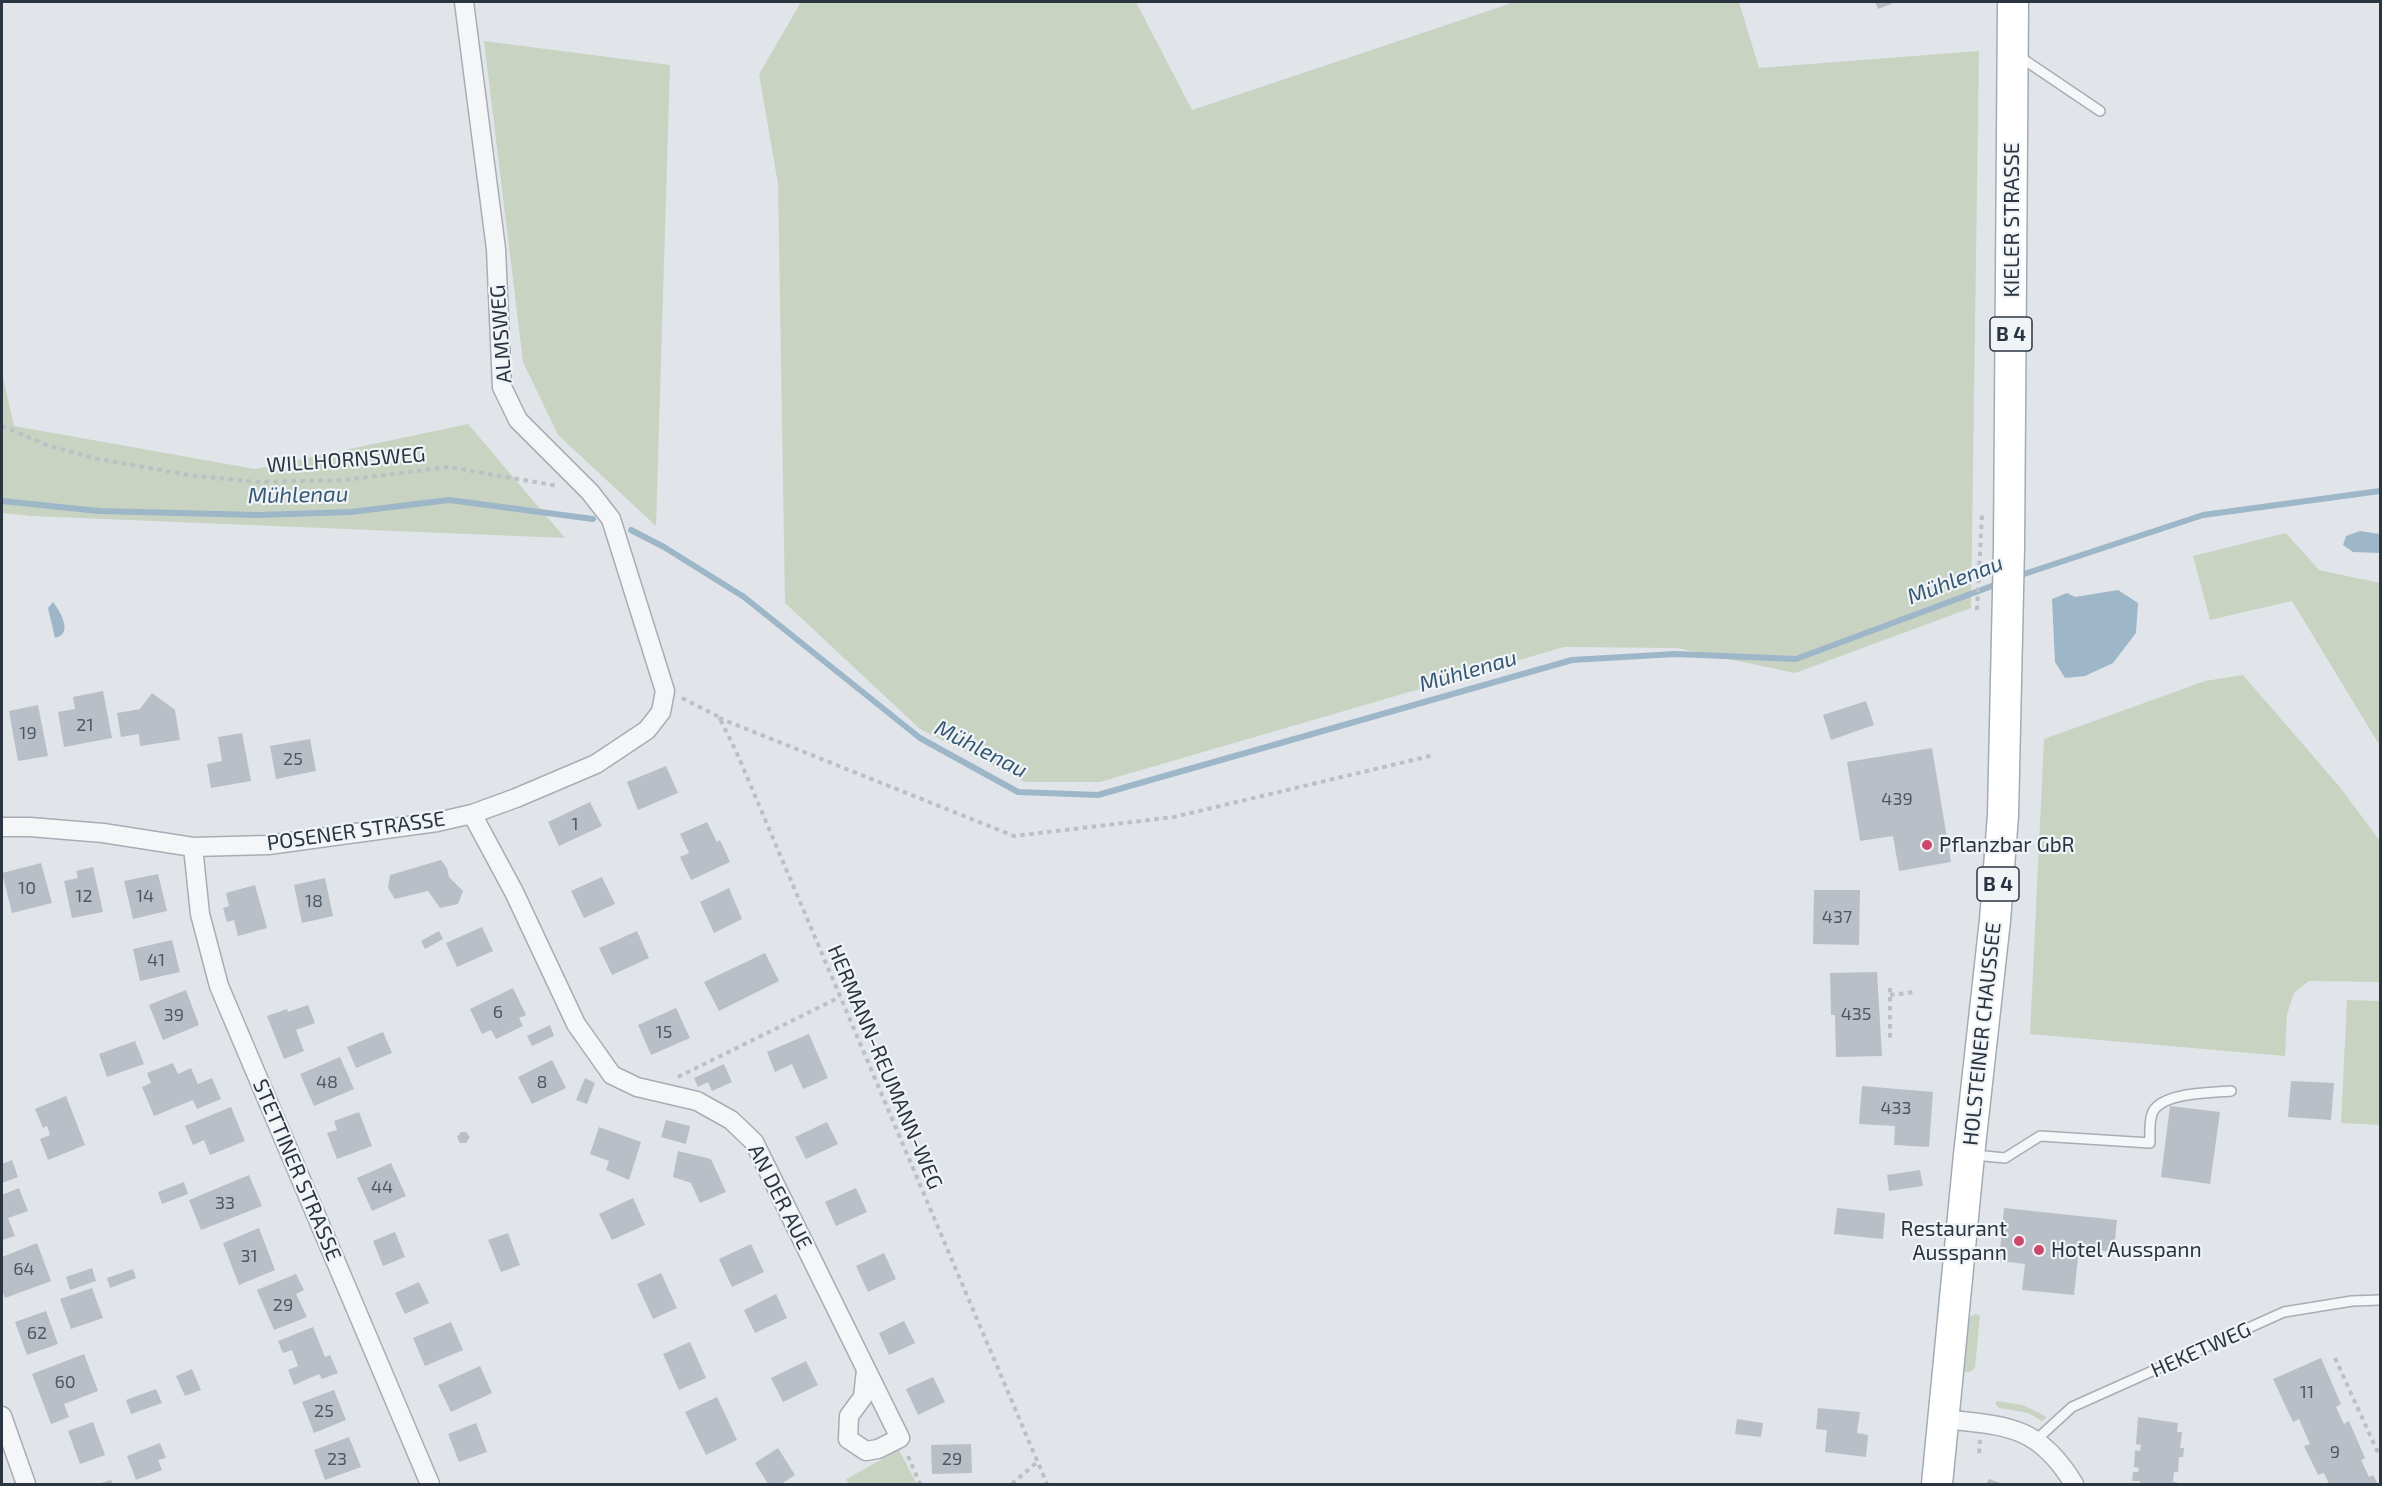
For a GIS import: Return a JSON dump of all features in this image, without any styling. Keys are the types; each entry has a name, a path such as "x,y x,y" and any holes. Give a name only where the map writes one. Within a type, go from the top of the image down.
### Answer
{"main road":[{"name":"KIELER STRASSE","path":"2009,547 2013,2"},
{"name":"HOLSTEINER CHAUSSEE","path":"1937,1485 1969,1155 1995,920 2003,814 2009,547"}],"street":[{"name":"ALMSWEG","path":"464,2 496,249 502,387 518,420 590,492 611,519 665,691"},
{"name":"POSENER STRASSE","path":"2,826 103,833 193,847 268,845 437,822 472,814 596,764 646,730 661,712 665,691"},
{"name":"AN DER AUE","path":"472,814 514,892 576,1024 612,1075 637,1087 697,1101 732,1120 754,1142 900,1438"},
{"name":"STETTINER STRASSE","path":"193,847 200,914 219,986 430,1485"},
{"path":"866,1370 863,1398 849,1416 849,1439 866,1451 878,1449 900,1438"},
{"path":"2,1416 26,1485"},
{"path":"1943,1419 2003,1426 2024,1433 2050,1451 2062,1464 2074,1485"}],"lane":[{"path":"2013,52 2100,111"},
{"path":"1969,1155 2005,1158 2040,1136 2150,1143 2152,1113 2159,1104 2171,1097 2231,1090"},
{"name":"HEKETWEG","path":"2036,1440 2072,1407 2284,1312 2352,1301 2380,1300"}],"path":[{"name":"WILLHORNSWEG","path":"2,426 47,445 93,458 188,475 257,482 345,480 448,467 590,492"},
{"path":"1977,609 1978,569"},
{"path":"665,691 692,702 719,717 1014,836 1174,817 1434,755"},
{"name":"HERMANN-REUMANN-WEG","path":"719,717 736,751 1047,1485"},
{"path":"1890,988 1890,1042"},
{"path":"1890,995 1915,992"},
{"path":"659,1093 677,1078 840,997"},
{"path":"2335,1358 2380,1457"},
{"path":"900,1438 920,1485"},
{"path":"1012,1485 1036,1463"}],"green space":[{"path":"801,2 1136,2 1192,110 1515,2 1739,2 1759,68 1979,51 1971,608 1795,673 1677,648 1564,647 1100,782 1025,782 920,729 785,603 778,184 759,74"},
{"path":"484,41 670,65 656,526 558,435 523,362"},
{"path":"2,373 14,426 255,469 468,424 565,538 2,513"},
{"path":"2286,533 2319,570 2380,583 2380,746 2292,601 2210,620 2193,556"},
{"path":"2243,675 2339,786 2380,841 2380,982 2309,981 2294,993 2287,1014 2285,1056 2030,1034 2044,739 2205,681"},
{"path":"2347,1000 2380,1001 2380,1125 2341,1123"},
{"path":"1975,1314 1980,1315 1975,1368 1970,1372 1964,1372 1969,1317"},
{"path":"1997,1401 2023,1405 2047,1417 2042,1421 2028,1413 1999,1408 1995,1404"},
{"path":"899,1450 917,1484 849,1484 846,1479"}],"water":[{"path":"2360,531 2380,534 2380,553 2353,552 2343,545 2346,536"},
{"path":"2118,590 2138,603 2136,633 2113,663 2085,676 2065,678 2055,662 2052,599 2067,593 2075,597"},
{"path":"53,602 62,616 65,627 61,636 55,638 48,608"}],"building":[{"path":"1875,2 1896,2 1878,9"},
{"path":"103,691 112,738 64,747 58,712 75,709 73,697"},
{"path":"152,693 175,710 180,740 140,746 139,734 121,737 117,713 140,709"},
{"path":"1866,701 1874,725 1831,740 1823,715"},
{"path":"38,705 48,756 18,761 9,711"},
{"path":"242,733 251,781 211,788 207,764 222,761 218,737"},
{"path":"310,739 316,771 276,779 270,746"},
{"path":"1932,748 1951,862 1899,871 1893,836 1860,841 1847,762"},
{"path":"666,766 678,793 638,810 627,782"},
{"path":"590,802 602,826 559,846 548,822"},
{"path":"707,822 717,842 720,840 730,862 691,880 680,857 689,853 680,834"},
{"path":"441,860 447,868 449,877 463,891 458,904 440,908 428,891 395,899 388,888 390,875"},
{"path":"41,863 52,903 12,913 2,873"},
{"path":"93,867 103,912 72,918 64,881 78,878 76,871"},
{"path":"158,874 167,911 133,919 124,881"},
{"path":"602,877 615,904 584,918 571,891"},
{"path":"325,878 333,916 302,923 294,885"},
{"path":"255,885 267,928 238,936 234,920 227,922 223,908 229,906 226,893"},
{"path":"729,888 742,919 714,933 700,902"},
{"path":"1814,890 1860,890 1859,945 1813,944"},
{"path":"482,927 493,951 457,967 446,943"},
{"path":"439,931 443,939 425,949 421,941"},
{"path":"637,931 649,958 612,975 599,948"},
{"path":"172,940 180,972 140,981 133,949"},
{"path":"765,953 779,981 719,1011 704,982"},
{"path":"1877,972 1882,1056 1836,1057 1835,1015 1831,1015 1830,973"},
{"path":"513,988 526,1015 519,1018 523,1026 496,1039 491,1030 482,1034 470,1009"},
{"path":"186,990 199,1025 163,1040 149,1005"},
{"path":"308,1005 315,1023 296,1030 304,1051 284,1059 267,1016"},
{"path":"676,1008 690,1038 651,1055 638,1025"},
{"path":"550,1025 554,1036 532,1046 527,1036"},
{"path":"383,1032 392,1053 356,1068 347,1047"},
{"path":"809,1034 828,1078 803,1089 792,1064 775,1072 767,1052"},
{"path":"135,1041 144,1064 107,1077 99,1054"},
{"path":"340,1057 354,1089 314,1106 300,1074"},
{"path":"552,1060 566,1088 532,1104 518,1077"},
{"path":"173,1063 178,1074 191,1068 198,1084 212,1078 221,1099 197,1109 193,1100 154,1116 142,1087 151,1083 147,1073"},
{"path":"724,1064 732,1082 712,1091 708,1082 698,1087 694,1078"},
{"path":"585,1078 595,1083 587,1104 576,1100"},
{"path":"2291,1081 2334,1083 2331,1120 2288,1117"},
{"path":"1862,1086 1933,1092 1929,1147 1894,1145 1895,1126 1859,1124"},
{"path":"66,1096 85,1145 48,1160 40,1139 50,1135 47,1126 43,1128 35,1109"},
{"path":"2170,1106 2220,1112 2210,1184 2161,1177"},
{"path":"231,1107 245,1141 210,1155 204,1140 193,1145 185,1126"},
{"path":"359,1112 372,1146 337,1159 327,1133 337,1130 334,1121"},
{"path":"666,1120 690,1126 686,1144 661,1137"},
{"path":"827,1122 838,1144 806,1159 795,1137"},
{"path":"599,1127 641,1142 629,1180 606,1170 609,1161 590,1154"},
{"path":"461,1132 466,1132 470,1137 466,1143 460,1143 457,1137"},
{"path":"678,1151 711,1159 726,1192 700,1203 691,1183 673,1177"},
{"path":"12,1160 18,1177 2,1183 2,1164"},
{"path":"391,1163 406,1196 372,1211 357,1178"},
{"path":"1920,1170 1923,1186 1889,1191 1887,1175"},
{"path":"249,1175 262,1206 201,1230 189,1200"},
{"path":"184,1182 188,1194 162,1204 158,1192"},
{"path":"19,1188 28,1211 8,1218 15,1236 2,1240 2,1195"},
{"path":"856,1188 867,1212 836,1226 825,1202"},
{"path":"633,1198 645,1225 612,1240 599,1214"},
{"path":"1837,1208 1885,1213 1883,1239 1834,1234"},
{"name":"Hotel Ausspann","path":"2004,1208 2117,1220 2114,1252 2079,1248 2074,1295 2022,1290 2025,1264 1999,1261"},
{"path":"259,1228 275,1270 239,1285 223,1243"},
{"path":"395,1232 405,1257 383,1266 373,1241"},
{"path":"508,1233 520,1265 501,1272 488,1240"},
{"path":"37,1243 51,1281 5,1298 2,1290 2,1257"},
{"path":"751,1244 764,1272 732,1287 719,1259"},
{"path":"884,1253 896,1279 868,1292 856,1266"},
{"path":"92,1268 96,1281 70,1290 66,1277"},
{"path":"133,1269 136,1278 110,1288 107,1278"},
{"path":"661,1273 677,1308 653,1319 637,1284"},
{"path":"296,1274 304,1290 296,1294 307,1317 274,1330 257,1290"},
{"path":"419,1282 429,1303 405,1314 395,1293"},
{"path":"92,1288 103,1318 71,1329 60,1299"},
{"path":"776,1294 787,1318 755,1333 744,1310"},
{"path":"46,1311 58,1344 27,1355 15,1322"},
{"path":"904,1321 915,1343 889,1355 879,1333"},
{"path":"451,1322 463,1350 425,1366 413,1338"},
{"path":"313,1327 325,1357 330,1355 338,1373 322,1379 319,1374 294,1385 288,1370 298,1366 292,1350 283,1353 278,1341"},
{"path":"690,1342 706,1378 679,1390 663,1354"},
{"path":"84,1354 98,1391 64,1404 69,1417 51,1424 32,1374"},
{"path":"2321,1358 2341,1404 2336,1407 2340,1416 2344,1424 2349,1421 2365,1458 2361,1460 2369,1477 2373,1475 2378,1484 2329,1484 2324,1473 2318,1475 2304,1446 2310,1444 2299,1419 2293,1422 2273,1379"},
{"path":"806,1361 818,1385 783,1402 771,1378"},
{"path":"480,1366 492,1393 451,1412 438,1385"},
{"path":"192,1369 201,1390 185,1396 176,1376"},
{"path":"933,1377 945,1402 918,1415 906,1389"},
{"path":"156,1389 162,1403 131,1414 126,1400"},
{"path":"334,1390 346,1420 314,1433 302,1402"},
{"path":"717,1397 737,1440 706,1455 685,1412"},
{"path":"1818,1408 1860,1412 1857,1433 1868,1435 1866,1457 1825,1452 1827,1430 1816,1429"},
{"path":"2138,1417 2178,1423 2177,1432 2182,1432 2180,1448 2184,1448 2183,1457 2179,1457 2178,1472 2174,1472 2173,1482 2177,1482 2176,1484 2140,1484 2140,1481 2132,1481 2133,1472 2138,1472 2139,1468 2134,1467 2135,1450 2140,1451 2141,1445 2136,1444"},
{"path":"1737,1419 1763,1423 1761,1437 1735,1434"},
{"path":"93,1422 105,1455 80,1464 68,1431"},
{"path":"476,1423 487,1452 459,1462 448,1434"},
{"path":"349,1437 361,1467 325,1480 314,1450"},
{"path":"160,1443 166,1458 158,1460 162,1470 136,1480 127,1456"},
{"path":"971,1444 972,1473 932,1474 931,1445"},
{"path":"778,1448 795,1475 781,1484 768,1484 755,1463"},
{"path":"1989,1479 2003,1484 1986,1484"},
{"path":"111,1480 113,1484 98,1484"}],"waterway":[{"name":"Mühlenau","path":"2018,576 2203,515 2380,491"},
{"name":"Mühlenau","path":"2,501 99,511 258,515 351,512 449,500 593,519"},
{"name":"Mühlenau","path":"631,530 664,547 744,597 920,738 1018,792 1098,795 1572,660 1675,654 1796,659 2000,583"}],"place":[{"name":"Pflanzbar GbR","path":"1927,845"},
{"name":"Restaurant Ausspann","path":"2019,1241"},
{"name":"Hotel Ausspann","path":"2039,1250"}]}
